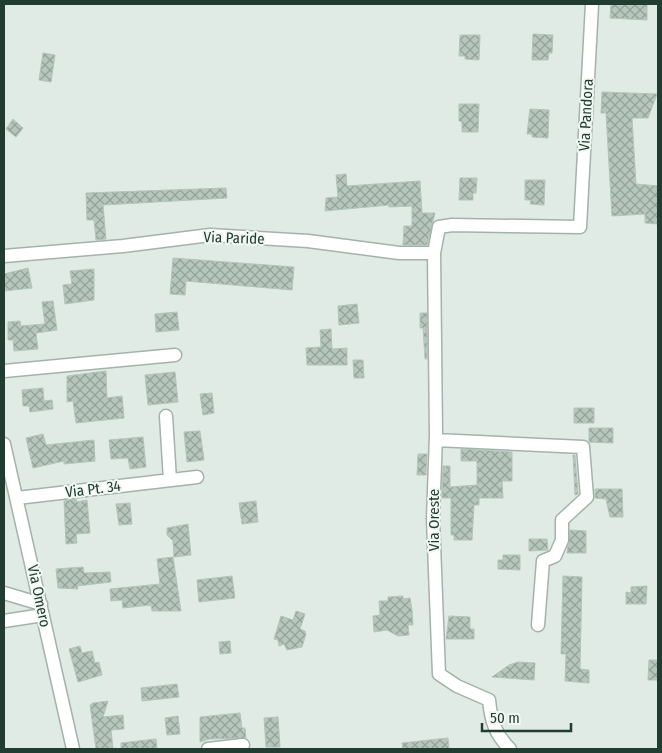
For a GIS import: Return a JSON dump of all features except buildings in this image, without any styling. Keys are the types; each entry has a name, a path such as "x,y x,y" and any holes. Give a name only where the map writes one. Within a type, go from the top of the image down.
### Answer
{"street":[{"name":"Via Pandora","path":"580,227 592,4"},
{"name":"Via Oreste","path":"510,749 498,737 491,719 490,700 457,686 439,674 433,519 436,440 434,253 439,227 580,227"},
{"name":"Via Paride","path":"4,256 123,246 210,235 308,241 399,252 434,253"},
{"path":"4,371 175,355"},
{"path":"166,416 170,480"},
{"path":"436,440 583,447 587,497 562,520 562,540 555,556 543,561 538,625"},
{"name":"Via Omero","path":"4,444 12,492 42,610 73,749"},
{"name":"Via Pt. 34","path":"12,492 197,477"},
{"path":"4,593 42,610"},
{"path":"4,621 42,610"},
{"path":"208,749 243,745"}]}
